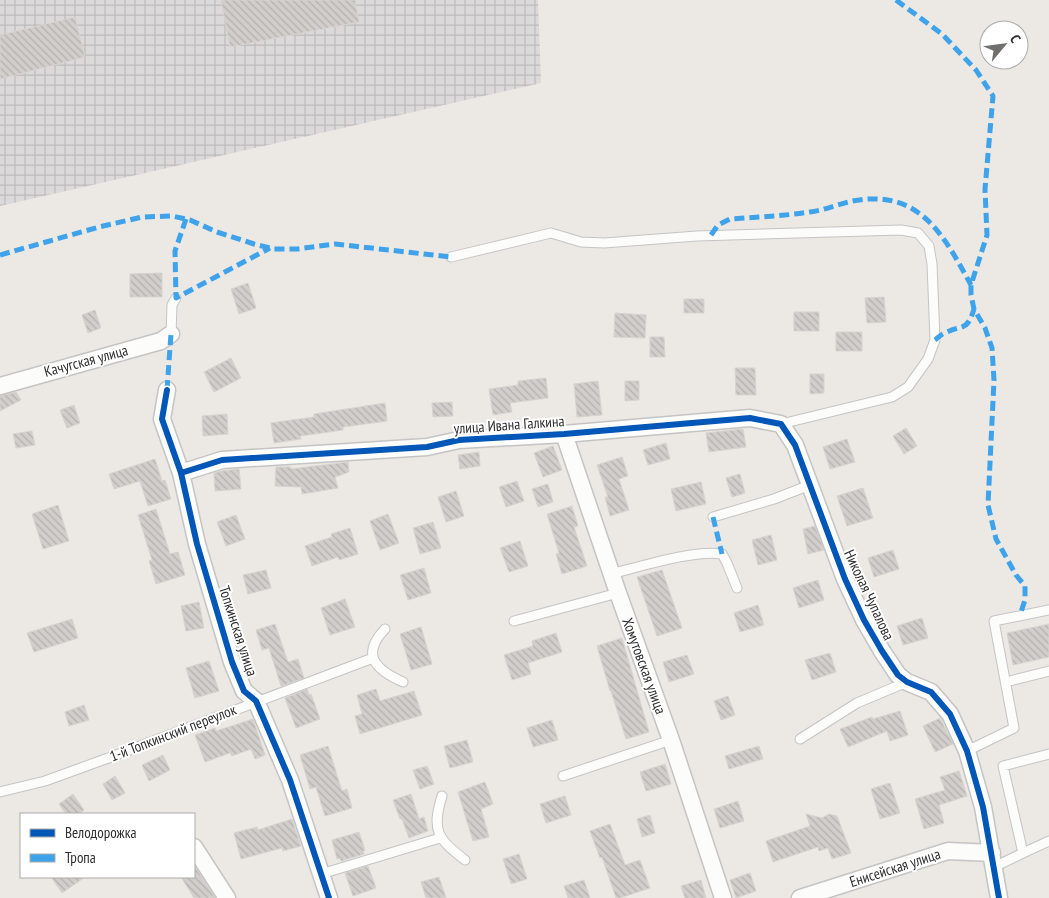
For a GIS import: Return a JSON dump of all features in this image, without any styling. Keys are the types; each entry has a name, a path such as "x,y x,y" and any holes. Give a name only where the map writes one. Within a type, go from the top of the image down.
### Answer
{"street":[{"name":"Качугская улица","path":"0,386 161,341 171,334"},
{"name":"Топкинская улица","path":"167,390 162,419 181,473 198,544 232,662 244,691 256,701 293,789 329,898"},
{"name":"улица Ивана Галкина","path":"181,473 222,460 427,447 459,440 564,434 750,418 781,424"},
{"name":"Николая Чупалова","path":"781,424 795,445 845,578 864,620 898,674 907,682 932,692 950,714 967,750 983,807 1001,897"},
{"name":"Хомутовская улица","path":"564,434 611,574 672,740 723,898"},
{"path":"195,849 227,898"},
{"name":"Енисейская улица","path":"800,898 948,851 993,860"}],"lane":[{"path":"451,257 551,233 581,242 604,243 704,236 902,230 918,233 929,246 932,264 935,340 928,360 908,387 892,397 781,424"},
{"path":"171,334 172,305 176,298"},
{"path":"713,516 774,499 810,485"},
{"path":"611,574 712,552 722,554 737,588"},
{"path":"514,621 618,593"},
{"path":"967,750 1014,728 994,621 1049,610"},
{"path":"385,630 379,636 373,648 372,658 384,672 403,682"},
{"name":"1-й Топкинский переулок","path":"0,792 54,777 372,658"},
{"path":"1006,682 1049,672"},
{"path":"800,739 857,703 907,682"},
{"path":"563,776 672,740"},
{"path":"1023,853 1003,766 1049,754"},
{"path":"442,796 438,809 437,823 440,838 465,860"},
{"path":"320,874 440,838"},
{"path":"993,860 1023,853 1049,841"}],"shaded area":[{"path":"0,0 538,0 541,83 0,206"}],"building":[{"path":"221,0 355,0 359,22 230,47"},
{"path":"75,17 85,57 0,79 0,35"},
{"path":"162,273 162,297 130,297 130,274"},
{"path":"248,283 256,308 239,314 231,289"},
{"path":"884,297 886,322 867,323 865,298"},
{"path":"684,299 704,299 704,313 684,313"},
{"path":"95,310 101,328 88,333 82,315"},
{"path":"794,312 819,312 819,331 794,331"},
{"path":"615,313 646,315 645,338 614,337"},
{"path":"836,332 862,332 862,351 836,351"},
{"path":"650,337 664,337 665,357 650,357"},
{"path":"231,358 241,378 214,392 204,372"},
{"path":"735,368 755,368 756,395 736,395"},
{"path":"810,374 824,374 824,393 810,394"},
{"path":"546,378 548,398 510,403 512,412 493,415 489,389 518,385 518,381"},
{"path":"598,381 602,415 577,417 574,384"},
{"path":"625,381 639,381 639,400 625,401"},
{"path":"16,392 21,400 0,411 0,396"},
{"path":"452,402 453,416 433,417 432,403"},
{"path":"385,403 387,421 343,427 343,430 300,436 301,439 274,443 271,423 314,417 314,414"},
{"path":"74,405 80,423 67,428 60,410"},
{"path":"227,414 228,434 203,436 202,416"},
{"path":"906,428 917,446 904,454 893,436"},
{"path":"743,429 746,447 709,452 706,433"},
{"path":"32,431 35,445 16,448 13,434"},
{"path":"847,439 855,462 830,469 823,447"},
{"path":"666,443 670,459 648,465 643,450"},
{"path":"553,446 562,470 543,477 534,453"},
{"path":"479,452 480,466 460,469 458,455"},
{"path":"622,457 628,476 619,479 629,510 610,516 605,497 608,497 597,465"},
{"path":"155,459 162,481 165,480 171,499 148,506 140,481 114,489 109,474"},
{"path":"348,462 349,472 335,477 338,488 302,494 301,487 275,486 276,467 291,467 291,469"},
{"path":"239,469 241,489 215,491 214,473"},
{"path":"740,474 745,493 732,497 726,478"},
{"path":"517,481 524,501 506,507 499,487"},
{"path":"701,482 706,504 676,511 671,489"},
{"path":"548,484 553,502 538,507 532,489"},
{"path":"863,488 873,518 847,526 837,496"},
{"path":"456,491 464,516 446,522 438,497"},
{"path":"58,505 69,541 43,549 32,514"},
{"path":"572,506 578,526 574,527 587,566 562,574 556,554 559,553 547,514"},
{"path":"156,509 170,554 178,552 185,575 156,584 149,561 152,560 138,515"},
{"path":"388,514 399,543 380,550 370,521"},
{"path":"236,515 245,539 226,546 217,522"},
{"path":"433,522 441,548 420,554 413,528"},
{"path":"815,526 824,550 808,554 803,529"},
{"path":"350,528 358,554 339,560 338,557 312,566 305,546 332,537 331,534"},
{"path":"771,535 777,560 758,565 752,540"},
{"path":"520,541 528,566 509,572 500,548"},
{"path":"893,550 899,569 874,577 868,558"},
{"path":"424,568 431,593 408,600 400,575"},
{"path":"266,570 271,588 248,594 243,575"},
{"path":"662,570 682,628 657,636 637,577"},
{"path":"818,580 824,600 799,608 793,588"},
{"path":"345,599 355,627 330,635 321,608"},
{"path":"199,602 204,628 186,631 181,606"},
{"path":"758,605 764,625 740,632 734,613"},
{"path":"922,618 928,638 903,645 897,626"},
{"path":"72,619 78,638 34,652 27,633"},
{"path":"275,624 288,662 298,659 304,678 281,686 269,648 262,650 256,630"},
{"path":"1049,624 1049,657 1013,665 1007,633"},
{"path":"421,627 432,664 411,670 400,634"},
{"path":"556,633 562,652 528,663 531,674 512,680 504,655 533,646 532,641"},
{"path":"622,638 649,732 626,739 597,646"},
{"path":"830,653 836,672 812,680 805,660"},
{"path":"687,655 694,674 669,682 663,662"},
{"path":"209,661 219,691 195,698 186,668"},
{"path":"307,689 309,695 311,694 320,719 296,728 285,698"},
{"path":"376,689 380,701 414,691 422,715 360,734 355,716 362,714 357,695"},
{"path":"728,696 735,715 721,720 714,701"},
{"path":"84,705 89,720 69,726 65,712"},
{"path":"900,711 908,735 890,741 887,731 848,747 840,729 872,717 873,719"},
{"path":"940,718 953,744 935,752 923,726"},
{"path":"253,719 265,755 255,759 251,749 232,756 230,753 205,762 195,735 215,728 216,731"},
{"path":"552,720 558,740 533,747 527,728"},
{"path":"467,740 473,762 450,768 444,746"},
{"path":"328,746 342,791 347,789 352,808 325,816 316,787 310,789 300,755"},
{"path":"759,746 763,759 729,769 725,756"},
{"path":"163,755 170,770 149,781 142,765"},
{"path":"665,764 671,784 646,791 640,772"},
{"path":"427,766 434,784 420,789 413,770"},
{"path":"959,771 967,796 939,805 944,823 924,829 915,799 945,790 940,777"},
{"path":"115,776 125,793 112,800 103,784"},
{"path":"485,782 493,804 481,809 489,837 473,841 458,792"},
{"path":"890,783 900,813 880,819 871,789"},
{"path":"73,794 84,810 80,813 65,813 59,804"},
{"path":"411,794 419,819 424,817 428,831 409,838 393,800"},
{"path":"565,796 571,815 546,823 540,804"},
{"path":"738,801 744,821 720,828 714,809"},
{"path":"806,814 822,818 829,814 837,816 851,853 832,859 828,848 819,851 818,847 773,862 766,841 810,826"},
{"path":"650,815 655,833 642,837 637,819"},
{"path":"292,819 301,846 283,851 282,848 241,859 234,833 257,827 258,830"},
{"path":"610,824 625,865 640,860 650,888 616,898 602,857 600,858 590,831"},
{"path":"359,832 365,850 363,851 364,854 341,861 340,858 337,859 332,840"},
{"path":"519,854 527,879 511,884 503,859"},
{"path":"368,866 376,888 353,896 345,873"},
{"path":"195,867 215,898 194,898 182,878 195,878"},
{"path":"750,873 756,891 736,898 730,880"},
{"path":"439,877 446,898 426,898 421,882"},
{"path":"52,878 84,878 62,893"},
{"path":"584,880 590,898 568,898 564,886"},
{"path":"701,880 706,898 685,898 681,886"}],"marked path":[{"path":"896,0 942,34 976,70 993,96 985,189 987,235 971,285 971,295 974,309 985,328 992,348 994,380 988,505 996,539 1016,575 1025,586 1025,600 1020,615"},
{"path":"711,235 718,225 730,219 800,213 822,210 853,201 881,199 899,203 915,211 929,222 941,235 971,285"},
{"path":"0,255 142,217 172,216 190,220 217,232 274,249 297,249 335,244 451,257"},
{"path":"186,219 175,251 176,298 270,248"},
{"path":"935,340 951,330 964,326 969,321 974,309"},
{"path":"167,390 171,334"},
{"path":"713,517 722,554"}],"cycle path":[{"path":"167,390 162,419 181,473 197,544 232,662 244,691 256,701 290,780 329,898"},
{"path":"181,473 222,460 427,447 459,440 564,434 750,418 781,424 795,445 845,579 864,620 882,651 898,675 907,682 931,692 950,714 967,751 983,807 999,898"}]}
